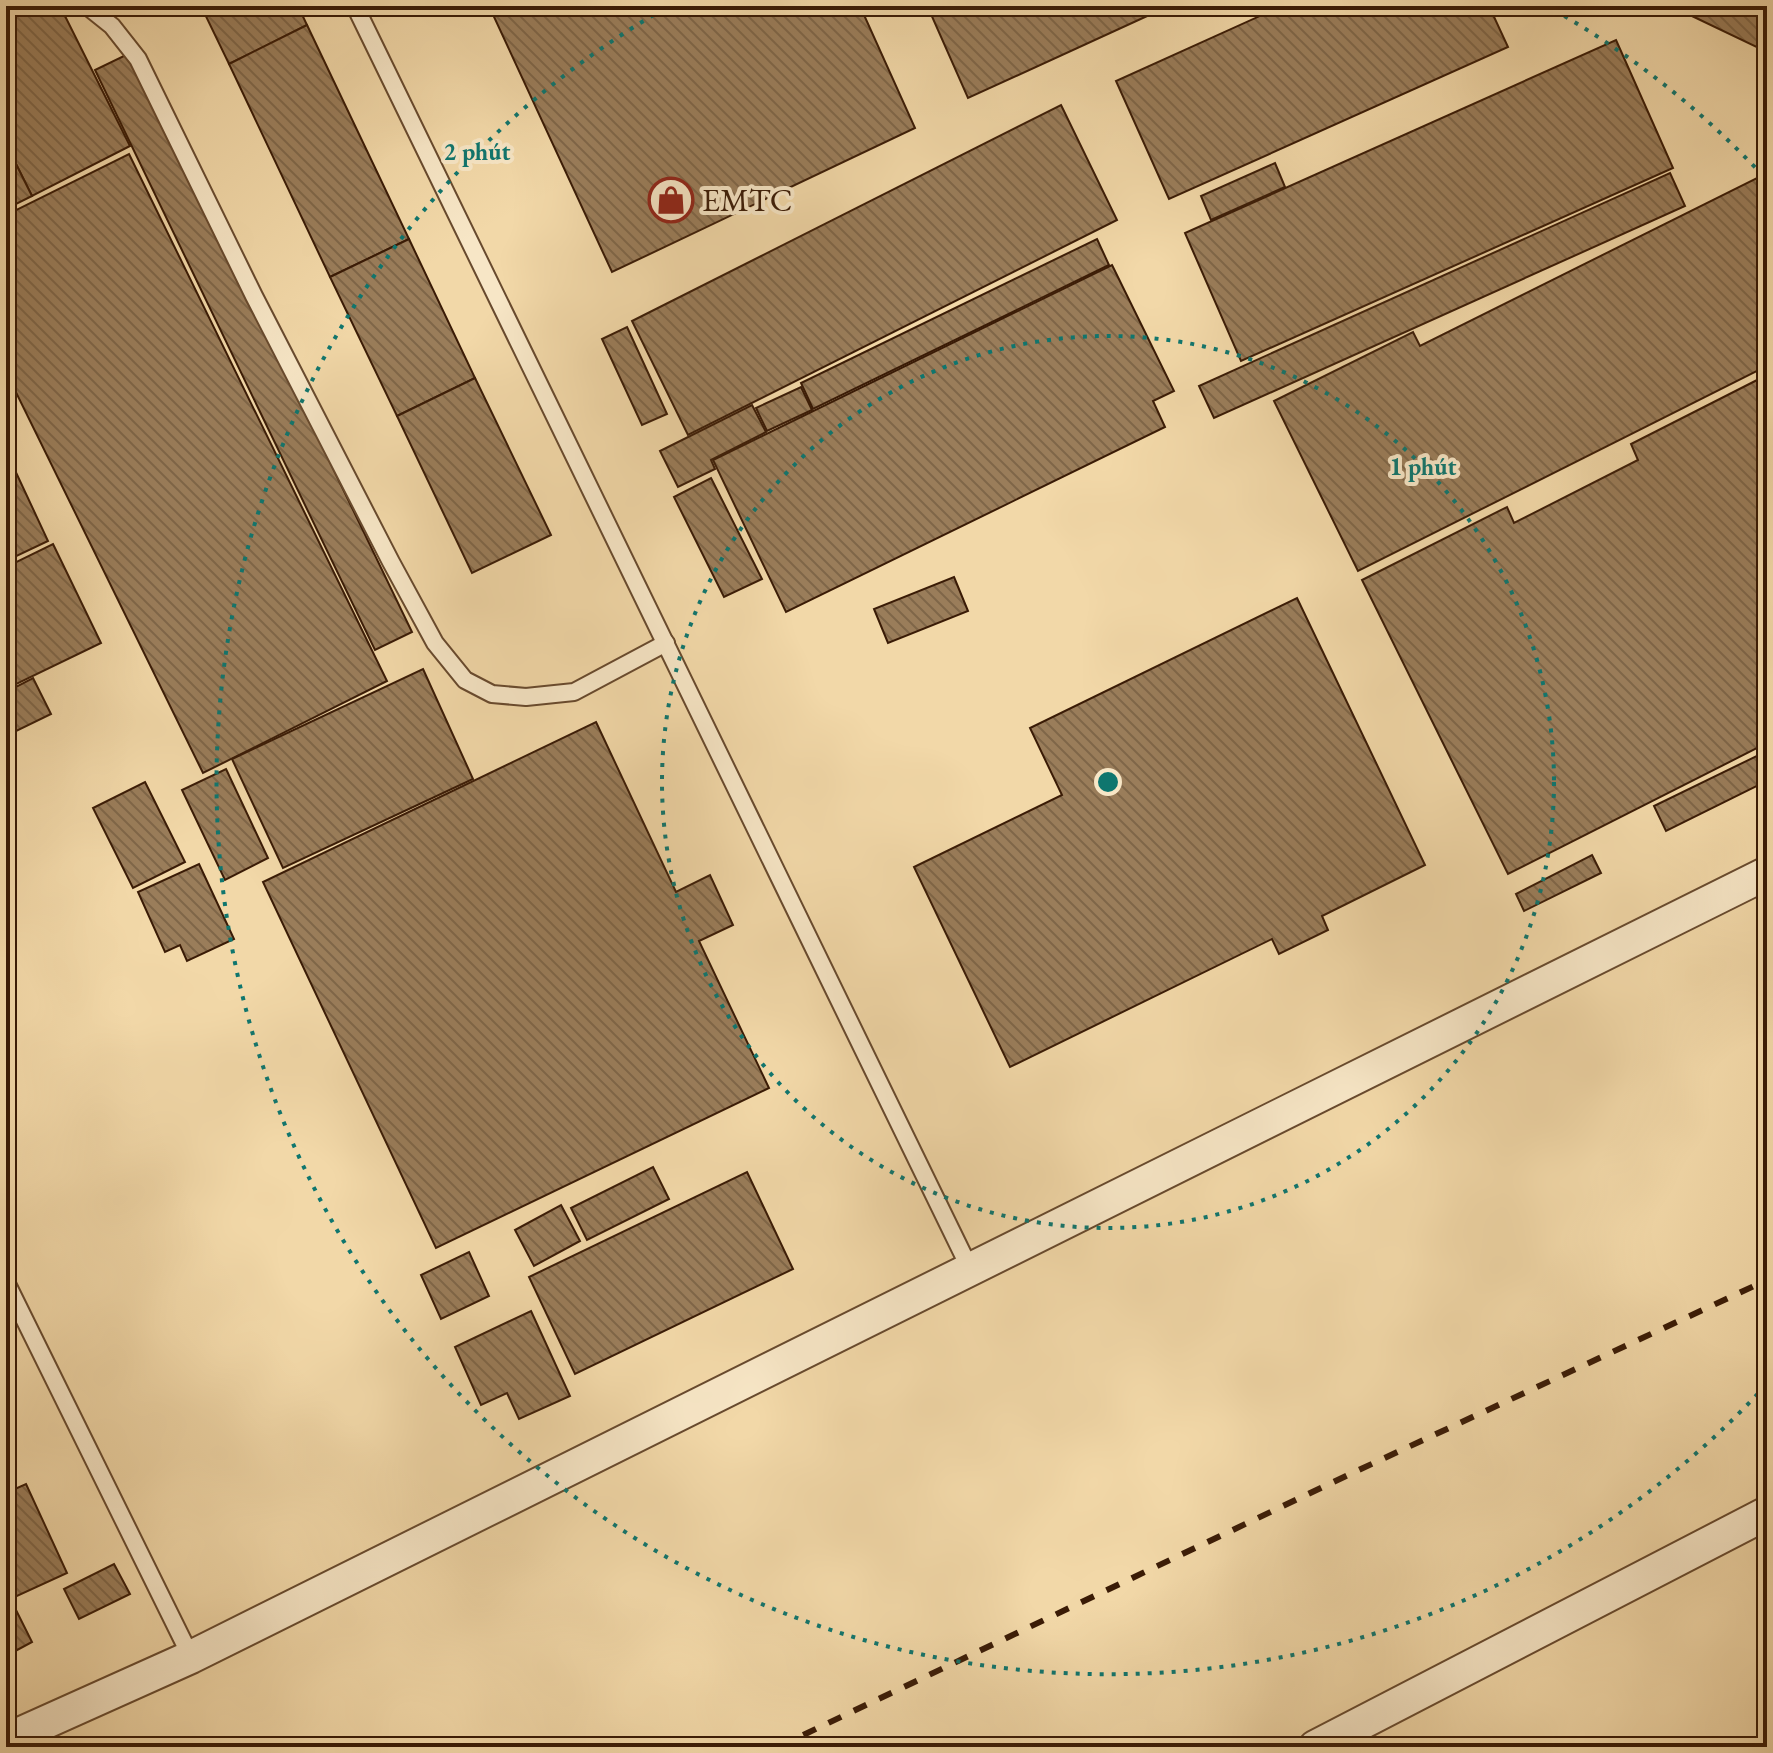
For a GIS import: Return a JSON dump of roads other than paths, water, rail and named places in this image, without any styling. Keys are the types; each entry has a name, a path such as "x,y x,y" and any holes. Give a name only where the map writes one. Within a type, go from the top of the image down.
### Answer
{"street":[{"path":"6,1740 191,1657 1767,873"},
{"path":"1315,1747 1767,1513"}],"lane":[{"path":"87,6 112,26 138,59 254,296 391,562 435,643 465,680 492,694 526,697 574,692 666,643"},
{"path":"355,6 970,1269"},
{"path":"6,1282 191,1657"}],"railway":[{"path":"778,1747 1348,1475 1767,1280"}],"place":[{"name":"EMTC","path":"671,200"}]}
